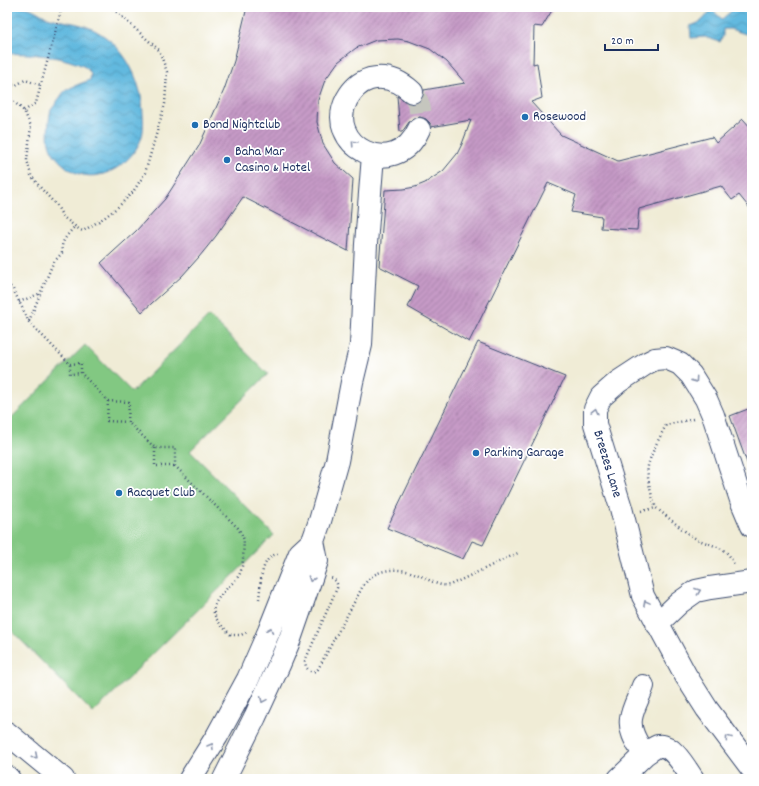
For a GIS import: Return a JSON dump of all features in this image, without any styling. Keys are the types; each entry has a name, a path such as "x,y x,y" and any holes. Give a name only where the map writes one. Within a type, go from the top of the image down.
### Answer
{"main road":[{"path":"412,92 397,81 379,78 361,83 348,96 344,108 343,114 346,132 357,147 373,155 392,155 404,149 413,140 419,129"},
{"path":"224,779 279,665 317,560 313,542 337,461 352,382 361,345 366,244 373,155"},
{"name":"Breezes Lane","path":"752,526 741,500 713,415 706,399 691,375 680,364 666,358 647,363 618,382 601,397 595,409 594,424 621,508 642,596 686,676 752,769"},
{"path":"190,779 217,736 248,679 269,632 300,553 313,542"},
{"path":"657,624 679,603 696,592 710,588 746,583"},
{"path":"643,686 631,719 631,727 644,755"},
{"path":"7,733 63,779"},
{"path":"619,779 644,755 658,746 673,752 693,779"}],"path":[{"path":"7,97 24,111 30,126 27,160 31,175 57,206 63,217 80,230 86,230 119,206 133,192 145,173 165,104 167,72 160,50 111,7"},
{"path":"24,111 36,103 62,8"},
{"path":"7,79 13,85 25,80 40,84"},
{"path":"29,322 53,263 62,253 61,246 64,238 75,226"},
{"path":"7,284 13,289 29,322 70,364 70,374 81,373"},
{"path":"19,302 41,293"},
{"path":"70,364 81,363 81,373 108,401 129,402 128,422"},
{"path":"108,401 107,421 128,422 155,448 175,448 175,466"},
{"path":"713,415 666,425 648,464 648,473 656,508 694,538 720,547 731,557 746,583 752,610"},
{"path":"155,448 155,466 175,466 238,528 242,535 244,540 242,569 236,580 217,599 214,615 216,621 231,635 241,635 250,628"},
{"path":"315,568 336,581 338,584 305,661 306,667 312,672 318,669 363,586 372,575 384,571 404,570 444,586 450,585 518,553"},
{"path":"259,603 264,564 266,560 274,554 279,554 284,556 293,570"}],"green space":[{"name":"Racquet Club","path":"209,316 268,374 190,451 274,535 93,713 7,626 7,422 85,345 132,392"}],"water":[{"path":"7,7 28,8 56,20 76,23 97,31 107,38 124,56 136,78 142,102 143,134 133,154 116,169 95,176 84,175 74,172 64,165 55,155 48,140 48,126 51,110 64,92 74,86 90,80 91,74 85,67 68,60 36,55 7,54"},
{"path":"736,7 745,7 749,12 752,10 749,35 730,29 723,29 723,36 720,42 705,37 691,38 690,26 703,20 711,9 722,19"}],"building":[{"path":"247,7 554,7 542,27 534,26 533,64 537,63 542,98 531,102 561,135 618,161 712,137 716,143 743,119 752,129 752,211 739,195 732,200 721,186 639,209 637,230 601,228 602,217 571,212 576,195 548,183 469,342 408,307 418,286 379,266 385,190 415,187 425,183 443,171 457,154 471,120 431,127 430,123 426,119 420,117 413,118 402,132 400,132 397,96 409,104 416,104 422,100 424,90 465,83 447,62 430,49 409,41 398,39 376,40 356,48 338,62 325,80 318,100 317,122 323,144 335,163 353,179 348,251 243,197 216,236 199,257 182,276 142,312 101,263 136,231 165,199 199,146 224,90 234,61"},
{"name":"Parking Garage","path":"478,342 565,377 483,545 472,541 463,559 387,528"},
{"path":"748,409 752,420 752,471 750,471 730,416"}],"tunnel":[{"path":"412,92 420,109 421,119 419,129"}],"place":[{"name":"Rosewood","path":"525,117"},
{"name":"Bond Nightclub","path":"195,125"},
{"name":"Baha Mar Casino & Hotel","path":"227,160"},
{"name":"Parking Garage","path":"476,453"},
{"name":"Racquet Club","path":"119,493"}]}
